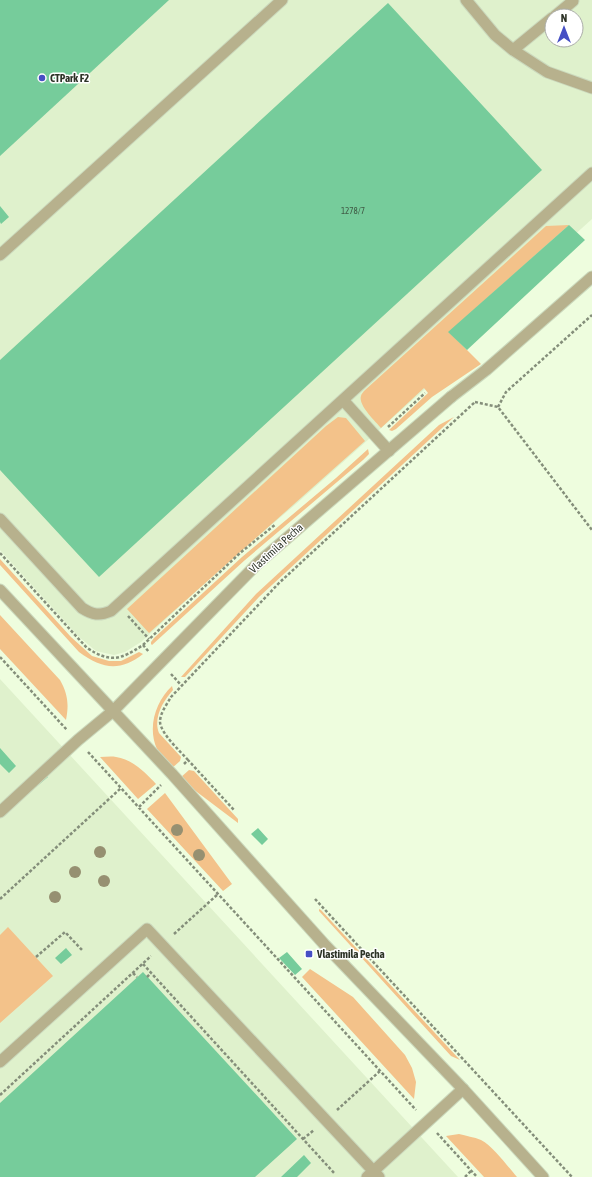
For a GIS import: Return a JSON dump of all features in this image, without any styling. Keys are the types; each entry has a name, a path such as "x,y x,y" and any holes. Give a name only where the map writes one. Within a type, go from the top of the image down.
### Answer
{"street":[{"path":"0,255 282,0"},
{"path":"466,0 495,35 513,50 547,72 592,88"},
{"path":"565,8 573,1 572,0"},
{"path":"513,50 544,25"},
{"path":"0,519 82,608 91,613 104,614 111,611 592,173"},
{"name":"Vlastimila Pecha","path":"0,812 78,740 113,711 258,563 451,397 486,370 592,277"},
{"path":"343,400 389,451"},
{"path":"0,590 172,774 324,944 463,1089 543,1177"},
{"path":"0,1062 147,929 374,1175 427,1122 463,1089"}],"path":[{"path":"498,406 506,392 592,315"},
{"path":"451,397 498,406 592,530"},
{"path":"234,810 164,732 160,723 165,706 181,685 279,583 475,402"},
{"path":"0,554 87,648 101,656 110,658 122,656 143,645 153,656"},
{"path":"118,605 149,639"},
{"path":"0,657 78,740 477,1177"},
{"path":"165,669 181,685"},
{"path":"180,768 188,760"},
{"path":"139,807 165,781"},
{"path":"0,899 121,788"},
{"path":"172,936 218,894"},
{"path":"315,899 572,1177"},
{"path":"36,957 65,932 82,950"},
{"path":"0,1095 153,954"},
{"path":"143,964 335,1174"},
{"path":"133,973 137,977"},
{"path":"147,976 151,973"},
{"path":"334,1113 380,1071"},
{"path":"303,1139 316,1128"},
{"path":"465,1177 471,1171"}],"shaded area":[{"path":"0,0 592,0 592,219 424,371 434,381 296,504 230,560 141,642 125,652 114,655 96,651 79,637 0,550"},
{"path":"569,225 449,332 481,364 432,397 396,429 392,431 389,430 428,393 424,388 381,428 362,404 361,395 364,391 546,226"},
{"path":"338,417 346,418 365,441 149,633 127,609 326,426"},
{"path":"454,417 259,597 185,677 181,677 256,594 439,425"},
{"path":"368,449 369,454 363,460 245,560 152,645 151,644 154,638 242,557"},
{"path":"0,559 71,637 92,656 109,661 121,661 139,652 143,654 127,664 119,666 103,665 87,658 79,652 0,565"},
{"path":"0,615 60,680 65,690 67,700 66,720 0,649"},
{"path":"0,679 126,816 458,1177 0,1177"},
{"path":"172,686 173,690 160,710 157,722 159,733 181,757 180,761 171,769 158,752 154,741 153,723 162,699"},
{"path":"100,757 122,758 143,771 156,784 138,799"},
{"path":"189,770 194,771 238,819 238,823 181,780 180,778"},
{"path":"165,793 232,884 223,891 147,809"},
{"path":"319,909 460,1060 451,1056 319,911"},
{"path":"8,927 53,976 0,1023 0,935"},
{"path":"310,969 353,997 405,1055 412,1068 416,1082 414,1099 302,977"},
{"path":"459,1134 481,1140 486,1143 517,1177 484,1177 446,1136"}],"building":[{"name":"CTPark F2","path":"0,0 169,0 0,156"},
{"path":"388,3 542,170 99,577 0,470 0,360"},
{"path":"0,206 9,217 1,224 0,222"},
{"path":"569,225 585,240 467,350 448,332"},
{"path":"0,748 16,766 9,773 0,764"},
{"path":"42,770 48,777 36,787 30,780"},
{"path":"258,828 268,839 262,845 251,834"},
{"path":"66,948 72,955 61,964 55,958"},
{"path":"287,952 302,969 295,975 279,958"},
{"path":"143,972 297,1139 255,1177 0,1177 0,1103"},
{"path":"304,1155 311,1163 297,1177 281,1177"}],"place":[{"name":"CTPark F2","path":"42,78"},
{"name":"Vlastimila Pecha","path":"309,954"}]}
